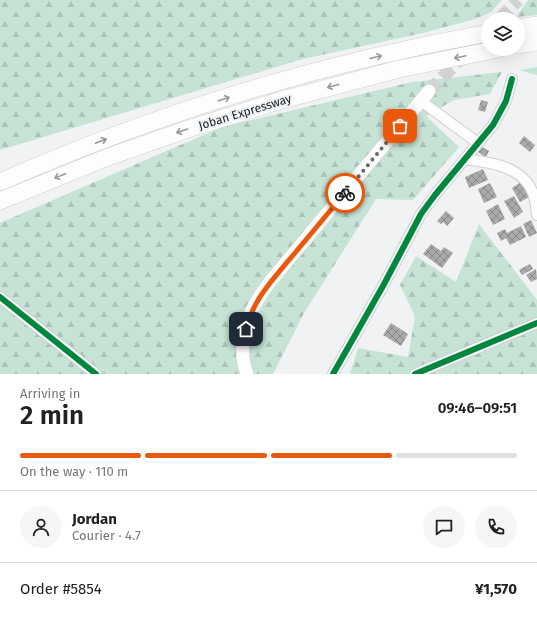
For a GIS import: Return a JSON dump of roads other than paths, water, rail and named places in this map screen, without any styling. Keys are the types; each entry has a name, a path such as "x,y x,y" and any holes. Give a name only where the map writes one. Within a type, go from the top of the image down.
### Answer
{"highway":[{"path":"525,27 537,25"},
{"name":"Joban Expressway","path":"0,182 104,140 187,111 277,83 395,52 481,34"},
{"path":"525,44 537,42"},
{"name":"Joban Expressway","path":"0,201 108,157 191,128 282,100 399,69 481,52"}],"main road":[{"path":"247,374 243,357 244,341 249,317 256,302 270,283 430,91"}],"street":[{"path":"333,374 383,286 421,214 434,195 493,125 506,100 512,79"},
{"path":"421,101 478,143"},
{"path":"465,159 493,163 512,170 524,178 535,197 537,215"},
{"path":"0,297 96,374"},
{"path":"415,374 537,323"}],"tunnel":[{"path":"507,12 518,0"},
{"path":"429,91 481,38"}]}
